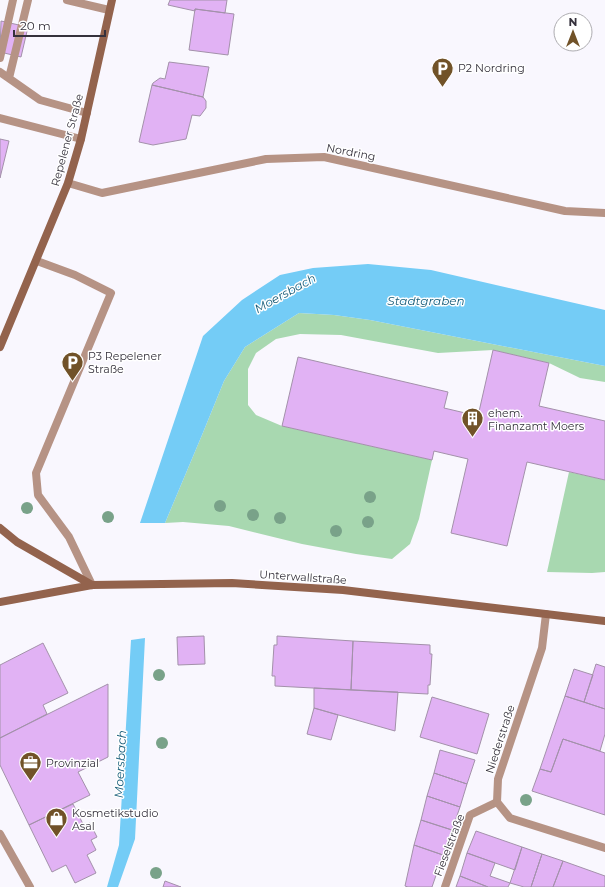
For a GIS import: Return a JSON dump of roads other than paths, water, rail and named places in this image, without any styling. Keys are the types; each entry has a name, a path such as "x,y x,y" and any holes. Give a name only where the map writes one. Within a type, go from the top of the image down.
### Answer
{"main road":[{"name":"Repelener Straße","path":"0,347 37,261 68,183 80,139 112,0"},
{"path":"0,528 17,542 92,585"},
{"name":"Unterwallstraße","path":"0,602 92,585 232,583 343,590 605,621"}],"street":[{"path":"0,58 13,0"},
{"path":"9,78 28,0"},
{"path":"67,0 109,10"},
{"path":"0,72 40,100 86,113"},
{"path":"0,118 80,139"},
{"name":"Nordring","path":"68,183 102,193 266,159 324,157 565,211 605,213"},
{"path":"37,261 74,275 112,293 36,473 38,495 69,537 92,585"},
{"name":"Niederstraße","path":"497,802 498,779 542,648 546,614"},
{"path":"497,802 510,818 605,848"},
{"name":"Fieselstraße","path":"445,887 470,816 497,802"},
{"path":"0,834 30,887"}],"water":[{"name":"Stadtgraben","path":"368,264 431,270 605,310 605,366 370,320 334,315 299,313 245,347 224,381 165,523 140,523 203,336 242,300 280,275 313,268"},
{"path":"145,638 135,839 118,887 107,887 119,845 131,640"}],"place":[{"name":"P2 Nordring","path":"443,88"},
{"name":"P3 Repelener Straße","path":"72,382"},
{"name":"ehem. Finanzamt Moers","path":"472,438"},
{"name":"Provinzial","path":"30,782"},
{"name":"Kosmetikstudio Asal","path":"57,838"}],"water label":[{"name":"Moersbach","path":"285,293"},
{"name":"Moersbach","path":"120,764"}]}
